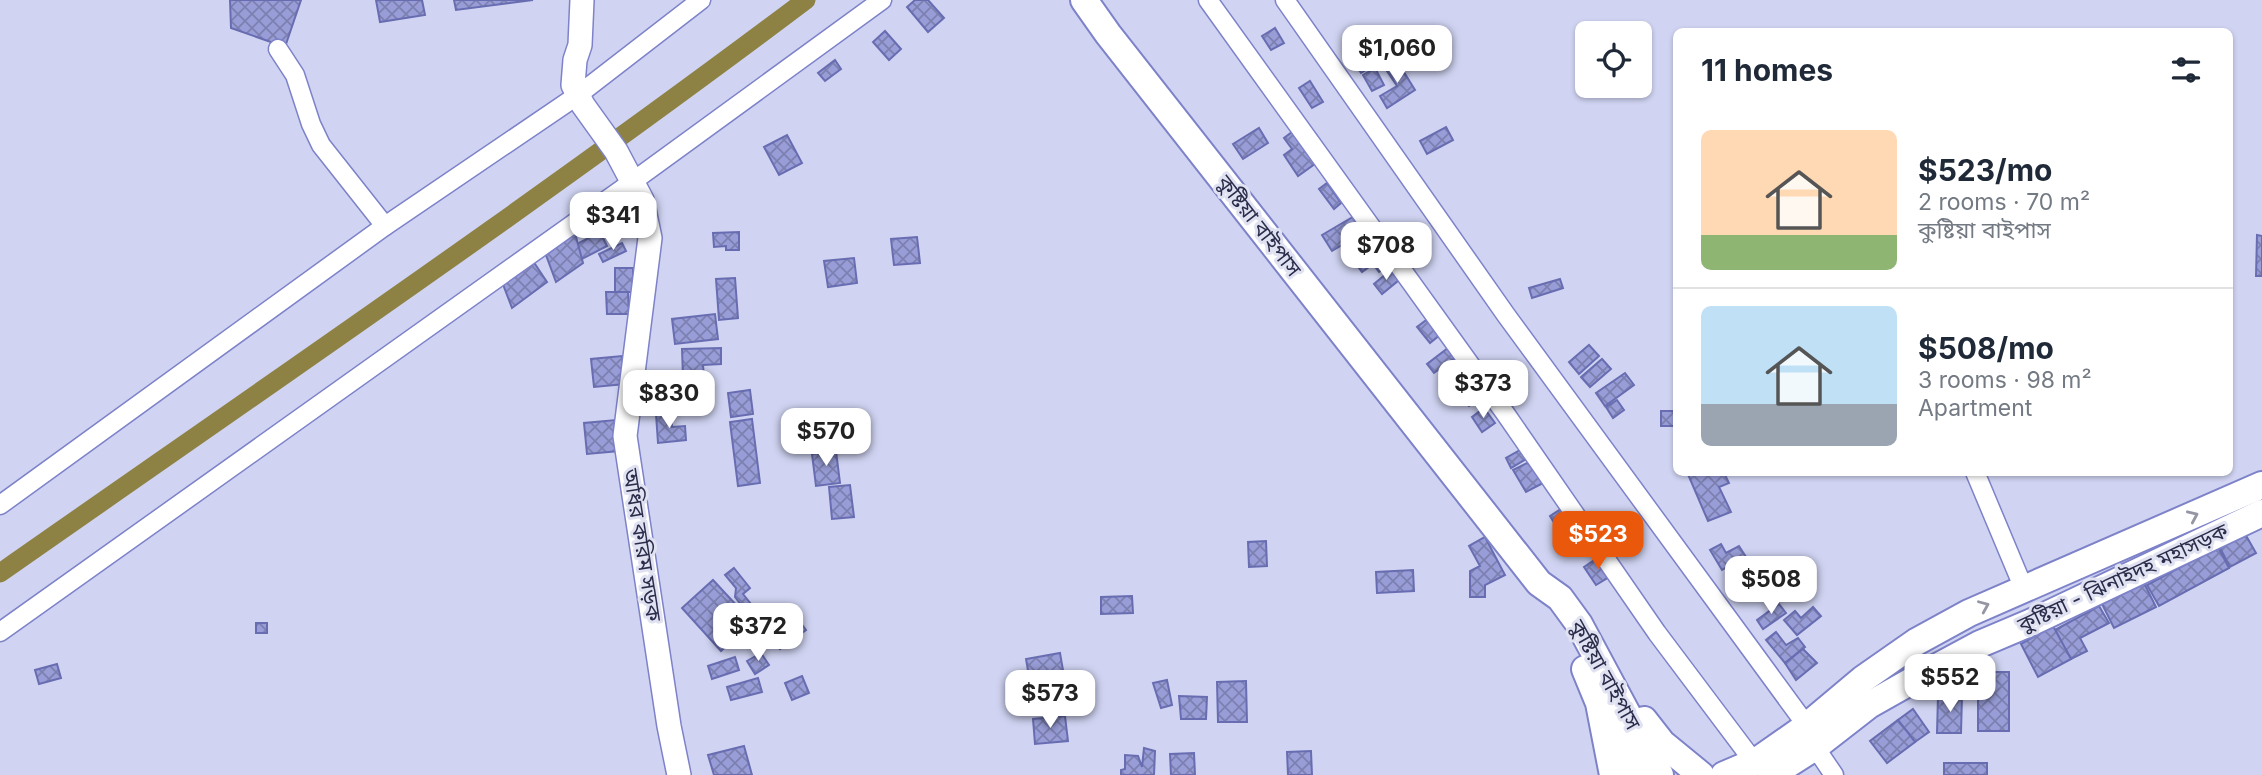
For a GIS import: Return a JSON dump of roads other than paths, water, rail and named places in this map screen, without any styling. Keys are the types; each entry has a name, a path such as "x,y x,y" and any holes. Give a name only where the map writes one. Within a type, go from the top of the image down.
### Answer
{"highway":[{"name":"কুষ্টিয়া বাইপাস","path":"1084,0 1116,45 1539,583 1560,598 1579,624 1593,669 1627,748 1633,775"},
{"name":"কুষ্টিয়া - ঝিনাইদহ মহাসড়ক","path":"1803,742 1863,679 1916,642 1969,612 2262,485"},
{"name":"কুষ্টিয়া - ঝিনাইদহ মহাসড়ক","path":"1724,775 1761,766 1954,657 2262,513"},
{"path":"1939,629 1954,657"},
{"name":"কুষ্টিয়া বাইপাস","path":"1593,669 1660,775"},
{"path":"1593,669 1614,775"},
{"path":"1593,669 1662,743 1700,775"}],"main road":[{"path":"580,100 573,85 573,71 580,45 582,0"},
{"name":"অধির করিম সড়ক","path":"580,100 616,151 642,200 650,238 625,436 669,726 679,775"}],"street":[{"path":"0,505 385,226 580,100 701,0"},
{"path":"0,632 632,182 882,0"},
{"path":"1208,0 1504,412 1657,633 1761,766"},
{"path":"1285,0 1803,742 1834,775"},
{"path":"278,49 295,75 321,145 385,226"},
{"path":"1977,476 2024,589"}],"waterway":[{"path":"0,573 507,218 806,0"}]}
